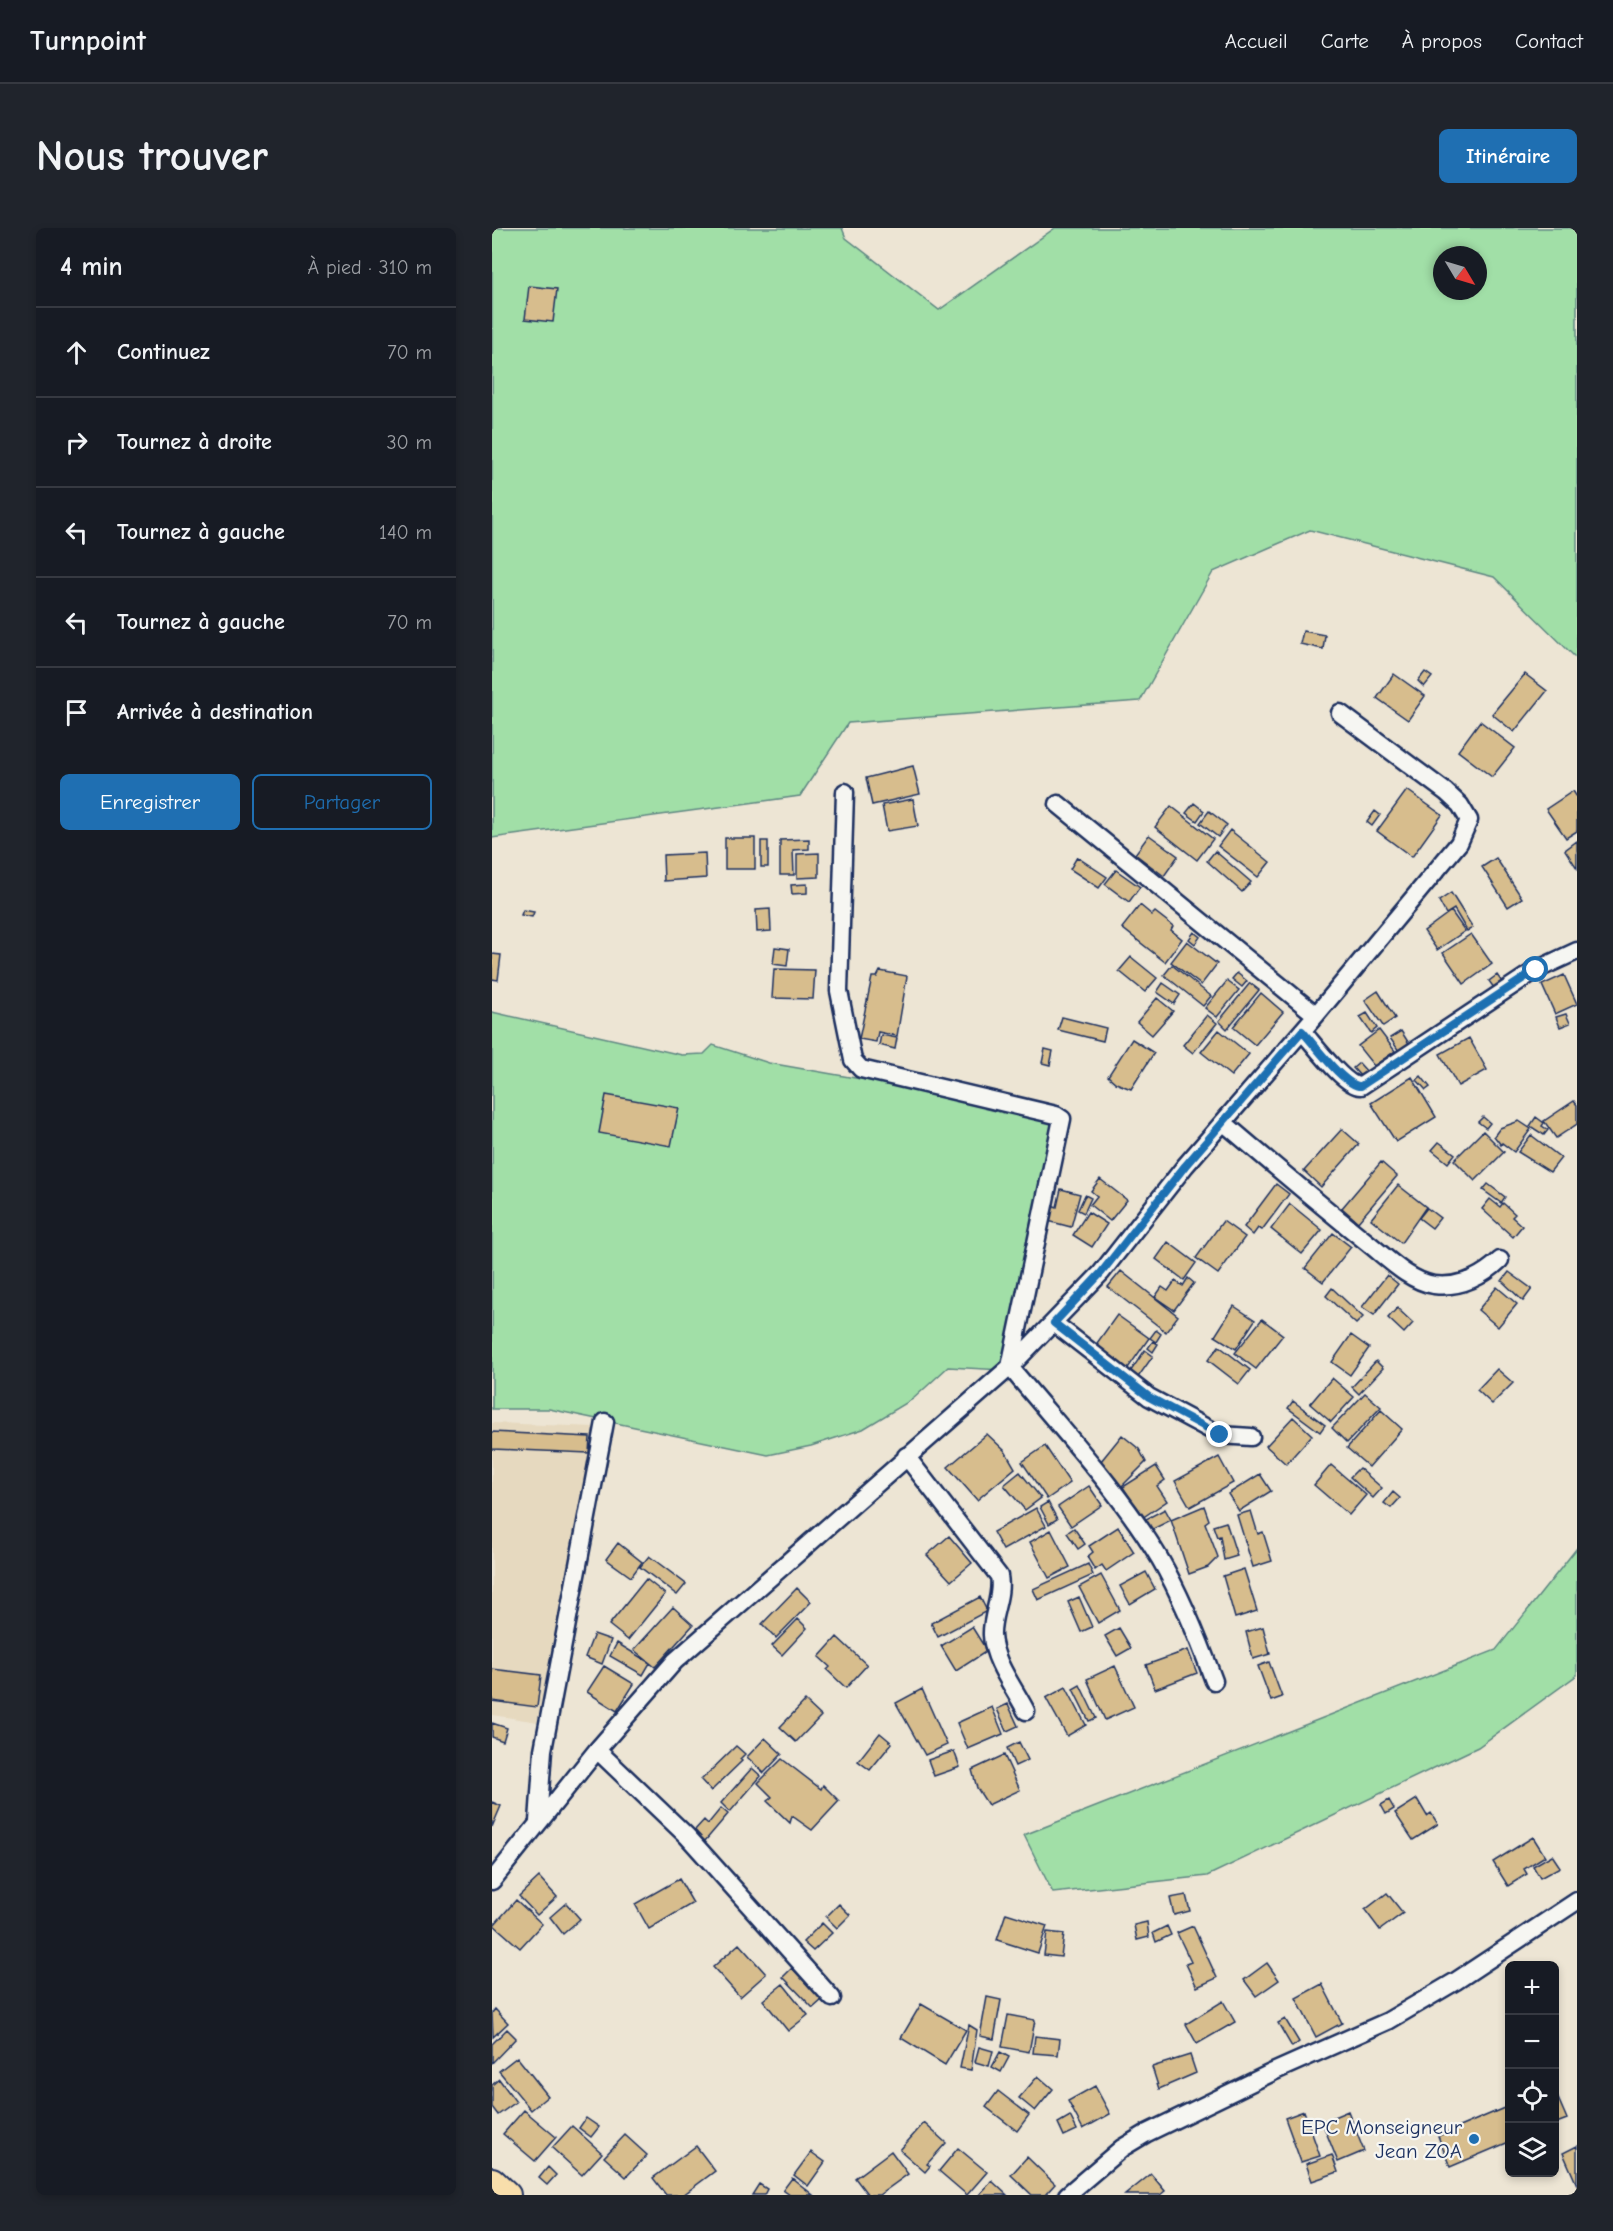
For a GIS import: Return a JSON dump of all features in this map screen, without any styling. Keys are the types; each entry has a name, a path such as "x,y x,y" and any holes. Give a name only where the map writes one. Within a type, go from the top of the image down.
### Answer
{"main road":[{"path":"492,2181 507,2195"}],"street":[{"path":"492,1881 597,1750 675,1660 1010,1367 1101,1273 1223,1122 1316,1015 1459,843 1469,820 1446,792 1340,712"},
{"path":"845,792 839,991 855,1064 861,1069 1056,1115 1063,1120 1024,1288 1010,1367 1107,1484 1160,1559 1199,1641 1214,1681"},
{"path":"1058,804 1316,1015"},
{"path":"1302,1031 1345,1079 1355,1086 1361,1086 1536,970 1577,951"},
{"path":"1223,1122 1301,1190 1421,1281 1449,1286 1468,1282 1488,1272 1500,1260"},
{"path":"1054,1323 1149,1397 1220,1435 1251,1437"},
{"path":"538,1822 543,1750 605,1422"},
{"path":"906,1456 999,1576 1001,1587 992,1637 998,1656 1026,1711"},
{"path":"597,1750 687,1836 832,1998"},
{"path":"1067,2195 1098,2166 1147,2133 1273,2072 1388,2021 1456,1981 1577,1901"}],"shaded area":[{"path":"492,1423 597,1427 538,1722 492,1715"}],"green space":[{"path":"492,228 842,228 846,238 939,310 1055,228 1577,228 1577,659 1494,577 1310,530 1213,572 1140,701 848,723 800,796 492,838"},
{"path":"492,1012 682,1055 704,1054 713,1045 769,1063 964,1097 1069,1123 1003,1370 948,1367 913,1399 863,1429 811,1446 768,1455 549,1409 492,1409"},
{"path":"1577,1548 1577,1675 1478,1747 1207,1876 1053,1893 1024,1835 1496,1650"}],"building":[{"path":"529,286 557,289 553,322 525,319"},
{"path":"1303,631 1325,635 1323,649 1300,644"},
{"path":"1425,672 1432,677 1424,687 1418,681"},
{"path":"1394,674 1425,696 1408,720 1377,698"},
{"path":"1525,674 1547,691 1514,732 1492,714"},
{"path":"1480,721 1515,748 1492,777 1458,751"},
{"path":"913,766 920,794 872,805 866,778"},
{"path":"1407,790 1442,815 1412,857 1377,831"},
{"path":"1573,791 1577,797 1577,831 1566,838 1546,809"},
{"path":"913,799 918,826 887,831 882,805"},
{"path":"1194,803 1204,811 1197,821 1186,813"},
{"path":"1171,806 1213,839 1197,860 1155,827"},
{"path":"1209,811 1227,825 1218,837 1200,823"},
{"path":"1375,811 1380,815 1372,826 1367,822"},
{"path":"1230,830 1270,862 1258,877 1218,846"},
{"path":"1149,835 1178,856 1164,876 1135,854"},
{"path":"725,838 755,838 755,869 725,869"},
{"path":"809,839 809,849 793,850 794,875 780,875 780,840"},
{"path":"761,841 768,841 768,867 761,867"},
{"path":"1577,841 1577,868 1565,850"},
{"path":"1215,851 1251,882 1242,892 1207,861"},
{"path":"705,853 706,878 664,881 663,855"},
{"path":"819,853 819,877 797,878 797,854"},
{"path":"1077,857 1107,877 1099,888 1070,869"},
{"path":"1496,858 1522,898 1508,907 1482,867"},
{"path":"1116,870 1140,887 1129,902 1105,884"},
{"path":"807,884 807,893 792,894 791,885"},
{"path":"1451,893 1473,928 1467,931 1454,909 1446,914 1439,901"},
{"path":"1140,905 1152,915 1155,912 1173,926 1171,930 1182,939 1165,962 1122,928"},
{"path":"770,909 771,931 757,932 756,910"},
{"path":"523,910 534,912 532,917 521,915"},
{"path":"1451,911 1465,931 1437,950 1424,931"},
{"path":"1194,932 1200,937 1195,944 1189,939"},
{"path":"1471,934 1492,964 1464,984 1443,953"},
{"path":"1187,941 1217,964 1201,985 1171,962"},
{"path":"775,947 789,949 787,966 773,964"},
{"path":"492,954 501,955 498,980 492,979"},
{"path":"1131,957 1157,978 1145,992 1119,971"},
{"path":"1172,965 1211,996 1203,1006 1164,975"},
{"path":"774,969 815,970 813,999 772,998"},
{"path":"880,971 907,976 897,1036 878,1032 876,1042 859,1039 872,977 877,977"},
{"path":"1237,973 1247,981 1242,987 1232,979"},
{"path":"1497,975 1502,982 1494,988 1489,981"},
{"path":"1564,975 1577,1004 1555,1014 1542,985"},
{"path":"1227,981 1239,990 1217,1017 1205,1008"},
{"path":"1163,983 1180,995 1174,1004 1157,992"},
{"path":"1250,983 1259,990 1227,1029 1219,1021"},
{"path":"1378,991 1395,1018 1383,1026 1365,1000"},
{"path":"1261,993 1283,1012 1255,1045 1233,1027"},
{"path":"1157,998 1173,1011 1152,1035 1137,1022"},
{"path":"1367,1013 1377,1028 1371,1033 1360,1017"},
{"path":"1566,1014 1570,1023 1560,1027 1556,1017"},
{"path":"1207,1015 1217,1023 1193,1053 1183,1045"},
{"path":"1062,1017 1106,1028 1103,1041 1058,1030"},
{"path":"1219,1030 1249,1054 1231,1076 1201,1052"},
{"path":"1379,1030 1395,1051 1374,1066 1358,1046"},
{"path":"1401,1031 1410,1045 1399,1051 1390,1038"},
{"path":"881,1035 897,1038 895,1049 879,1045"},
{"path":"1469,1038 1487,1070 1458,1086 1440,1054"},
{"path":"1132,1039 1154,1053 1131,1089 1116,1083 1108,1076"},
{"path":"1045,1049 1053,1051 1050,1065 1042,1063"},
{"path":"1359,1063 1368,1073 1362,1078 1353,1068"},
{"path":"1421,1076 1430,1087 1426,1090 1417,1080"},
{"path":"1412,1077 1436,1117 1396,1142 1371,1103"},
{"path":"606,1095 679,1108 671,1146 599,1133"},
{"path":"1574,1101 1577,1105 1577,1124 1556,1138 1544,1121"},
{"path":"1483,1117 1490,1123 1486,1128 1478,1122"},
{"path":"1536,1117 1544,1123 1542,1126 1548,1130 1544,1135 1530,1126"},
{"path":"1519,1121 1531,1129 1514,1152 1502,1143 1501,1145 1494,1136 1500,1128"},
{"path":"1342,1129 1359,1144 1321,1187 1304,1171"},
{"path":"1483,1131 1504,1152 1475,1181 1454,1160"},
{"path":"1531,1135 1561,1158 1550,1172 1518,1152"},
{"path":"1439,1142 1455,1154 1448,1163 1432,1150"},
{"path":"1381,1162 1397,1176 1358,1222 1342,1208"},
{"path":"1100,1179 1127,1200 1110,1221 1090,1205 1097,1196 1091,1191"},
{"path":"1276,1184 1289,1194 1262,1230 1258,1228 1253,1235 1244,1227"},
{"path":"1488,1184 1505,1197 1501,1203 1483,1190"},
{"path":"1398,1185 1426,1207 1401,1243 1371,1219"},
{"path":"1061,1189 1080,1194 1071,1227 1048,1221 1052,1205 1057,1207"},
{"path":"1085,1195 1091,1198 1084,1213 1078,1210"},
{"path":"1490,1199 1500,1207 1503,1203 1515,1214 1512,1217 1522,1226 1513,1237 1482,1209"},
{"path":"1290,1204 1322,1230 1302,1254 1271,1229"},
{"path":"1427,1208 1440,1218 1432,1228 1419,1218"},
{"path":"1088,1212 1107,1224 1092,1247 1073,1235"},
{"path":"1223,1221 1245,1237 1218,1274 1196,1258"},
{"path":"1333,1233 1351,1247 1323,1282 1305,1268"},
{"path":"1168,1242 1196,1263 1184,1280 1156,1259"},
{"path":"1121,1271 1178,1316 1166,1332 1108,1287"},
{"path":"1509,1272 1532,1289 1523,1301 1502,1281"},
{"path":"1387,1275 1398,1284 1374,1315 1362,1307"},
{"path":"1188,1278 1194,1283 1174,1310 1155,1297 1162,1287 1168,1291 1175,1281 1183,1286"},
{"path":"1497,1287 1517,1304 1498,1327 1478,1310"},
{"path":"1332,1288 1363,1317 1356,1324 1326,1296"},
{"path":"1234,1306 1255,1320 1236,1349 1215,1336"},
{"path":"1397,1308 1413,1323 1404,1333 1388,1318"},
{"path":"1117,1315 1149,1338 1124,1374 1092,1350"},
{"path":"1262,1319 1283,1335 1256,1369 1235,1353"},
{"path":"1156,1330 1161,1334 1156,1342 1150,1338"},
{"path":"1351,1335 1369,1348 1350,1375 1332,1362"},
{"path":"1153,1341 1158,1344 1153,1352 1148,1348"},
{"path":"1219,1346 1250,1370 1239,1384 1208,1360"},
{"path":"1145,1350 1153,1356 1134,1383 1126,1378"},
{"path":"1376,1361 1383,1368 1359,1394 1352,1387"},
{"path":"1497,1369 1513,1383 1492,1404 1477,1390"},
{"path":"1332,1378 1354,1397 1331,1422 1310,1404"},
{"path":"1365,1393 1381,1407 1347,1443 1332,1428"},
{"path":"1293,1401 1325,1425 1320,1432 1288,1408"},
{"path":"1381,1410 1402,1429 1369,1467 1347,1448"},
{"path":"1293,1417 1312,1435 1286,1464 1266,1446"},
{"path":"492,1432 590,1437 589,1453 492,1449"},
{"path":"987,1434 1005,1451 1015,1468 977,1500 948,1467"},
{"path":"1122,1435 1139,1449 1146,1462 1120,1488 1097,1466"},
{"path":"1045,1446 1070,1483 1047,1499 1022,1462"},
{"path":"1219,1457 1233,1483 1190,1507 1175,1481"},
{"path":"1331,1465 1366,1495 1349,1515 1314,1485"},
{"path":"1156,1466 1165,1480 1157,1486 1167,1501 1142,1518 1123,1487"},
{"path":"1359,1468 1382,1488 1373,1498 1350,1477"},
{"path":"1020,1472 1041,1498 1025,1510 1004,1485"},
{"path":"1260,1474 1271,1491 1239,1511 1228,1494"},
{"path":"1089,1486 1102,1505 1071,1526 1058,1507"},
{"path":"1393,1492 1400,1498 1391,1508 1384,1503"},
{"path":"1048,1502 1057,1519 1049,1524 1040,1507"},
{"path":"1204,1506 1209,1520 1205,1523 1218,1557 1208,1567 1189,1574 1171,1520"},
{"path":"1036,1508 1046,1526 1003,1550 993,1532"},
{"path":"1165,1509 1171,1520 1151,1530 1146,1519"},
{"path":"1251,1511 1258,1534 1263,1532 1272,1561 1253,1567 1237,1515"},
{"path":"1226,1522 1237,1556 1224,1560 1220,1536 1217,1537 1213,1526"},
{"path":"1118,1527 1134,1552 1106,1571 1102,1565 1095,1570 1087,1557 1093,1552 1089,1546"},
{"path":"1074,1528 1085,1544 1078,1549 1067,1533"},
{"path":"1051,1530 1070,1567 1049,1578 1030,1542"},
{"path":"949,1536 972,1563 951,1581 927,1555"},
{"path":"618,1543 642,1562 631,1577 606,1559"},
{"path":"649,1556 686,1584 677,1595 640,1567"},
{"path":"1088,1564 1093,1575 1038,1600 1033,1589"},
{"path":"1244,1569 1257,1611 1235,1618 1223,1576"},
{"path":"1146,1572 1155,1589 1130,1604 1120,1586"},
{"path":"1101,1575 1120,1610 1098,1623 1079,1587"},
{"path":"646,1579 665,1594 628,1640 609,1625"},
{"path":"797,1588 811,1602 776,1638 762,1624"},
{"path":"980,1597 987,1611 938,1637 931,1623"},
{"path":"1079,1597 1092,1627 1081,1632 1068,1602"},
{"path":"673,1607 693,1625 655,1667 634,1650"},
{"path":"798,1619 807,1628 782,1655 772,1646"},
{"path":"972,1627 987,1651 956,1671 941,1646"},
{"path":"1263,1627 1270,1654 1253,1659 1246,1632"},
{"path":"1119,1628 1131,1648 1117,1656 1105,1636"},
{"path":"594,1634 611,1640 602,1664 585,1657"},
{"path":"837,1637 867,1665 846,1688 827,1670 830,1667 819,1657"},
{"path":"617,1643 650,1663 643,1675 610,1656"},
{"path":"1188,1650 1197,1673 1155,1689 1146,1665"},
{"path":"1269,1662 1282,1697 1271,1701 1258,1666"},
{"path":"604,1666 634,1684 617,1711 587,1692"},
{"path":"1115,1666 1134,1707 1105,1720 1087,1679"},
{"path":"492,1669 541,1675 537,1707 492,1701"},
{"path":"1080,1685 1096,1718 1089,1721 1073,1689"},
{"path":"1066,1687 1086,1725 1067,1736 1046,1698"},
{"path":"922,1689 947,1745 925,1755 896,1703"},
{"path":"805,1701 821,1716 796,1742 780,1727"},
{"path":"1008,1704 1018,1726 1007,1731 997,1709"},
{"path":"992,1707 1003,1734 968,1749 957,1723"},
{"path":"492,1723 507,1728 503,1741 492,1737"},
{"path":"880,1733 892,1743 870,1770 858,1761"},
{"path":"765,1738 782,1754 764,1773 747,1757"},
{"path":"1019,1742 1028,1760 1015,1766 1007,1748"},
{"path":"736,1746 745,1754 740,1759 742,1761 711,1791 701,1780"},
{"path":"954,1751 960,1767 934,1776 928,1760"},
{"path":"1004,1755 1020,1790 988,1805 977,1788 972,1770"},
{"path":"782,1759 821,1789 823,1785 839,1801 812,1830 792,1816 790,1823 767,1801 772,1797 758,1783"},
{"path":"752,1768 761,1776 730,1812 721,1803"},
{"path":"1417,1799 1427,1816 1431,1813 1438,1824 1413,1840 1395,1813"},
{"path":"1389,1800 1394,1809 1386,1814 1381,1805"},
{"path":"492,1802 501,1806 492,1827"},
{"path":"721,1808 728,1814 705,1841 694,1831 704,1820 708,1824"},
{"path":"1533,1837 1545,1856 1524,1869 1527,1874 1508,1886 1493,1862"},
{"path":"1552,1855 1560,1867 1540,1878 1533,1866"},
{"path":"539,1877 557,1897 537,1915 519,1896"},
{"path":"679,1879 693,1903 649,1929 635,1904"},
{"path":"1387,1893 1403,1913 1380,1930 1365,1910"},
{"path":"1186,1895 1190,1911 1174,1915 1170,1898"},
{"path":"516,1900 542,1924 520,1948 494,1925"},
{"path":"566,1903 580,1919 563,1934 550,1917"},
{"path":"839,1904 850,1915 837,1928 826,1917"},
{"path":"1006,1913 1047,1926 1038,1953 997,1940"},
{"path":"1147,1922 1149,1937 1137,1940 1134,1925"},
{"path":"822,1923 832,1933 813,1951 803,1942"},
{"path":"1167,1926 1171,1935 1156,1942 1153,1933"},
{"path":"1193,1926 1217,1978 1197,1987 1186,1964 1191,1962 1177,1933"},
{"path":"1047,1932 1064,1934 1061,1957 1044,1955"},
{"path":"739,1944 766,1974 740,1997 713,1967"},
{"path":"1267,1963 1279,1980 1256,1996 1244,1980"},
{"path":"792,1968 822,2000 813,2008 783,1977"},
{"path":"783,1984 808,2015 788,2031 763,2000"},
{"path":"1322,1984 1342,2023 1316,2037 1296,1998"},
{"path":"987,1997 1001,2000 994,2039 980,2036"},
{"path":"1223,2001 1235,2022 1197,2044 1186,2024"},
{"path":"921,2004 966,2030 945,2065 901,2038"},
{"path":"495,2009 508,2023 493,2037 492,2013"},
{"path":"1008,2015 1035,2020 1029,2052 1002,2047"},
{"path":"1285,2019 1299,2042 1292,2047 1278,2023"},
{"path":"969,2025 977,2030 971,2070 960,2068"},
{"path":"507,2029 516,2038 492,2063 492,2044"},
{"path":"1035,2036 1060,2039 1058,2055 1033,2053"},
{"path":"979,2047 993,2051 989,2066 975,2062"},
{"path":"1000,2052 1009,2057 1001,2072 992,2067"},
{"path":"1190,2055 1196,2073 1159,2089 1152,2067"},
{"path":"517,2057 548,2096 531,2110 499,2071"},
{"path":"1038,2076 1053,2089 1035,2111 1019,2098"},
{"path":"499,2079 516,2102 498,2115 492,2107 492,2085"},
{"path":"1095,2086 1110,2114 1083,2129 1068,2101"},
{"path":"998,2091 1029,2115 1017,2131 986,2107"},
{"path":"1559,2101 1567,2119 1559,2122"},
{"name":"EPC Monseigneur Jean ZOA","path":"1505,2108 1505,2144 1450,2167 1438,2136"},
{"path":"524,2110 556,2137 535,2161 503,2134"},
{"path":"1304,2111 1320,2156 1301,2162 1285,2118"},
{"path":"1348,2111 1364,2151 1338,2162 1322,2122"},
{"path":"1070,2116 1077,2130 1064,2136 1058,2123"},
{"path":"586,2118 599,2127 591,2137 579,2128"},
{"path":"924,2123 946,2143 927,2164 930,2166 925,2172 900,2150"},
{"path":"572,2126 602,2153 582,2175 552,2148"},
{"path":"625,2135 647,2155 626,2177 604,2157"},
{"path":"696,2146 715,2171 683,2195 666,2195 653,2178"},
{"path":"1577,2146 1577,2185 1563,2153"},
{"path":"958,2148 987,2172 967,2195 939,2171"},
{"path":"891,2151 908,2174 879,2195 868,2195 855,2178"},
{"path":"811,2152 825,2162 808,2186 794,2175"},
{"path":"1332,2155 1338,2172 1312,2181 1306,2164"},
{"path":"1027,2157 1055,2184 1045,2195 1032,2195 1011,2175"},
{"path":"548,2167 556,2175 547,2185 539,2178"},
{"path":"1151,2174 1165,2191 1160,2195 1125,2195"},
{"path":"792,2178 813,2195 790,2195 783,2190"},
{"path":"992,2181 1007,2195 979,2195"},
{"path":"759,2184 767,2189 764,2195 752,2195"}],"place":[{"name":"EPC Monseigneur Jean ZOA","path":"1474,2139"}],"route":[{"path":"1220,1435 1149,1397 1054,1323 1101,1273 1185,1166 1302,1031 1345,1079 1355,1086 1361,1086 1536,970"}]}
